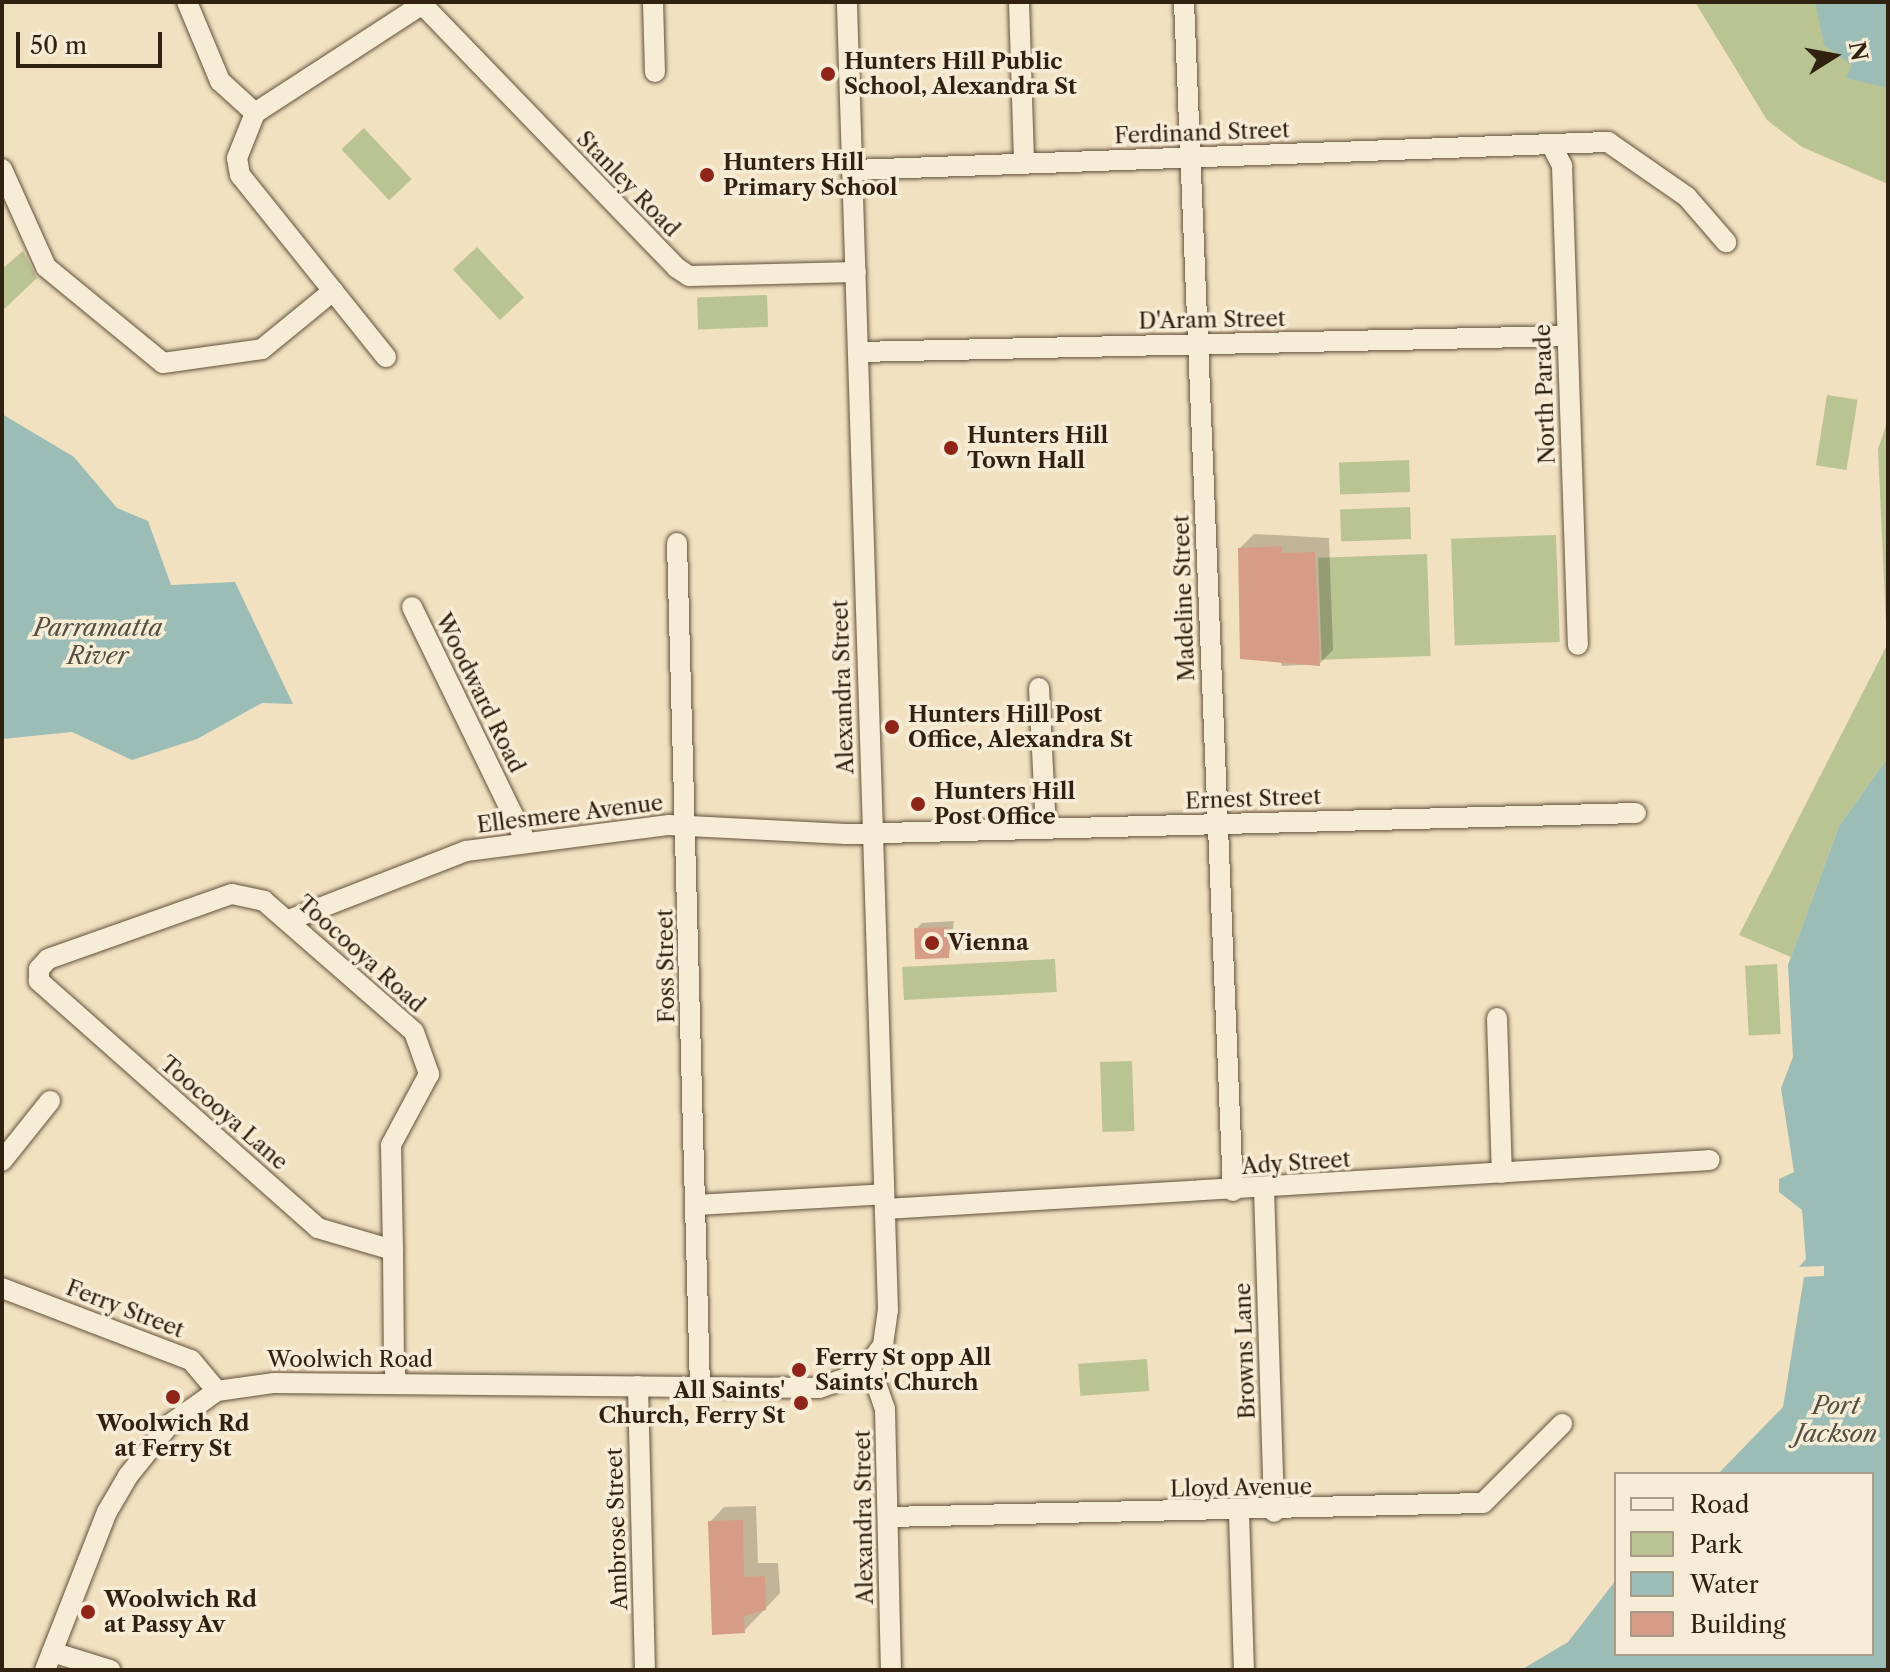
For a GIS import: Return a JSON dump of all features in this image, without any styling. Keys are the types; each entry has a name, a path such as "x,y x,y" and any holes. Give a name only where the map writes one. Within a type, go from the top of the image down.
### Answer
{"street":[{"path":"187,2 220,81 255,113"},
{"path":"653,2 655,72"},
{"name":"Alexandra Street","path":"847,2 888,1321 870,1366 885,1409 891,1670"},
{"path":"1019,2 1024,164"},
{"name":"Madeline Street","path":"1184,2 1233,1191"},
{"path":"386,357 240,175 241,140 255,113 420,4"},
{"name":"Stanley Road","path":"420,4 689,276 856,272"},
{"name":"Ferdinand Street","path":"854,170 1608,142 1687,197 1726,242"},
{"name":"North Parade","path":"1551,144 1562,166 1578,645"},
{"path":"2,169 46,267 163,363 262,349 333,291"},
{"name":"D'Aram Street","path":"858,352 1566,336"},
{"name":"Foss Street","path":"677,543 700,1387"},
{"name":"Woodward Road","path":"412,607 526,842"},
{"path":"1039,688 1046,829"},
{"name":"Ernest Street","path":"871,833 1636,813"},
{"name":"Ellesmere Avenue","path":"289,920 466,851 526,842 687,826 871,833"},
{"name":"Toocooya Road","path":"39,981 48,959 232,894 264,901 414,1032 428,1059 429,1074 393,1130 396,1383"},
{"name":"Toocooya Lane","path":"39,981 318,1228 393,1250"},
{"path":"1497,1018 1502,1173"},
{"path":"2,1161 50,1101"},
{"name":"Ady Street","path":"696,1205 1233,1191 1710,1160"},
{"name":"Browns Lane","path":"1264,1189 1274,1512"},
{"name":"Ferry Street","path":"2,1288 191,1360 217,1391"},
{"name":"Woolwich Road","path":"49,1661 128,1476 169,1425 217,1391 254,1384 396,1383 819,1388 870,1366"},
{"name":"Ambrose Street","path":"638,1386 645,1670"},
{"name":"Lloyd Avenue","path":"888,1517 1239,1513 1483,1503 1562,1424"},
{"path":"1239,1513 1244,1670"},
{"path":"49,1661 110,1670"}],"green space":[{"path":"1695,2 1815,2 1888,88 1888,184 1802,147 1767,120"},
{"path":"364,128 412,179 389,200 341,149"},
{"path":"477,247 524,297 500,320 453,270"},
{"path":"23,251 37,278 2,311 2,269"},
{"path":"767,295 768,327 698,329 697,297"},
{"path":"1827,395 1858,400 1847,470 1816,465"},
{"path":"1888,420 1888,757 1839,826 1791,957 1739,935 1887,645 1878,449"},
{"path":"1409,460 1410,492 1340,494 1339,462"},
{"path":"1410,507 1411,539 1341,541 1340,509"},
{"path":"1556,535 1560,642 1455,646 1451,539"},
{"path":"1427,554 1431,656 1322,660 1318,558"},
{"path":"1055,959 1057,992 904,1000 902,967"},
{"path":"1777,964 1781,1034 1749,1036 1745,966"},
{"path":"1132,1061 1134,1131 1102,1132 1100,1062"},
{"path":"1147,1359 1149,1391 1080,1396 1078,1364"}],"water":[{"path":"1815,2 1888,2 1888,88 1846,78 1852,65 1824,45"},
{"name":"Parramatta River","path":"2,414 74,457 117,508 148,521 171,585 235,582 293,704 262,703 197,739 132,760 72,732 2,739"},
{"name":"Port Jackson","path":"1888,757 1888,1670 1521,1670 1568,1642 1614,1583 1614,1656 1874,1656 1874,1472 1720,1472 1783,1407 1804,1277 1824,1276 1824,1266 1799,1267 1806,1259 1802,1210 1779,1192 1779,1179 1794,1172 1781,1088 1793,1057 1788,965 1839,826"}],"building":[{"path":"1282,546 1282,553 1315,552 1320,666 1240,659 1238,548"},
{"name":"Vienna","path":"948,927 949,958 915,959 914,928"},
{"path":"743,1520 744,1577 765,1576 766,1610 744,1616 745,1633 712,1635 708,1521"}],"place":[{"name":"Hunters Hill Public School, Alexandra St","path":"828,74"},
{"name":"Hunters Hill Primary School","path":"707,175"},
{"name":"Hunters Hill Town Hall","path":"951,448"},
{"name":"Hunters Hill Post Office, Alexandra St","path":"892,727"},
{"name":"Hunters Hill Post Office","path":"918,804"},
{"name":"Vienna","path":"932,943"},
{"name":"Ferry St opp All Saints' Church","path":"799,1370"},
{"name":"Woolwich Rd at Ferry St","path":"173,1397"},
{"name":"All Saints' Church, Ferry St","path":"801,1403"},
{"name":"Woolwich Rd at Passy Av","path":"88,1612"}]}
